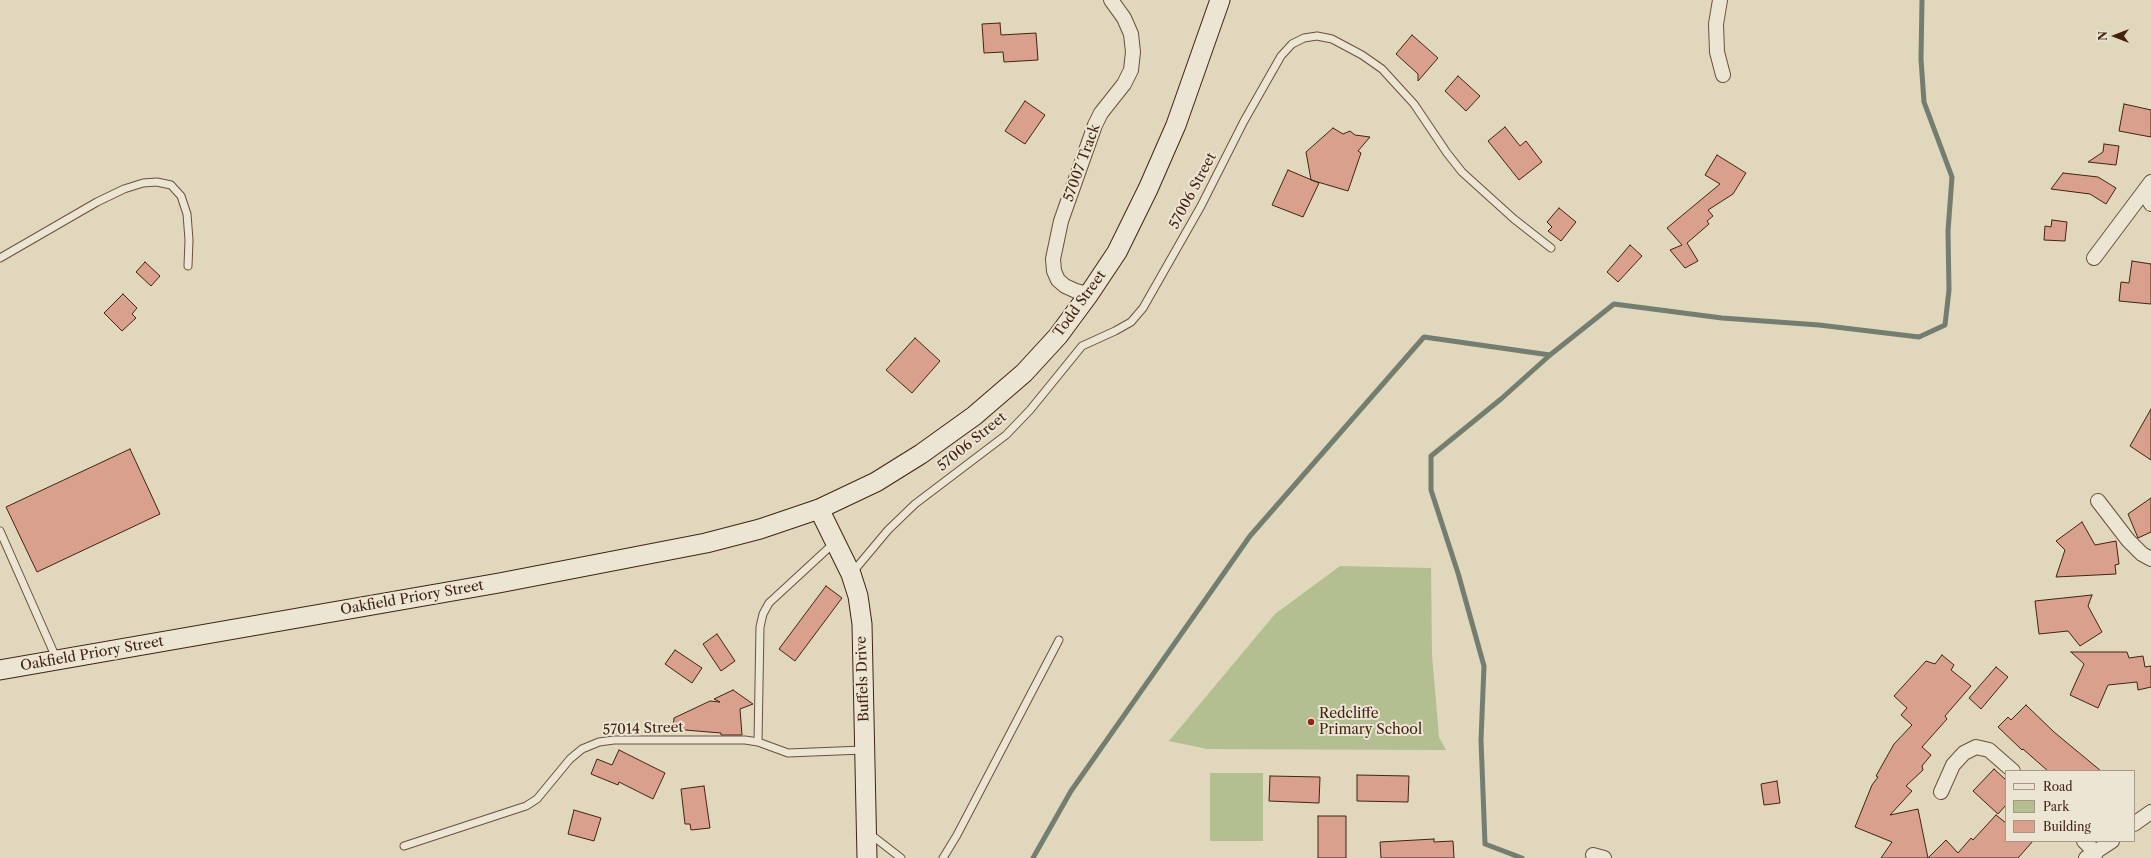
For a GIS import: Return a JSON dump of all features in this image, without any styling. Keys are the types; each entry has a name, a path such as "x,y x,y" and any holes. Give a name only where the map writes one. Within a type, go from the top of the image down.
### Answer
{"street":[{"name":"57007 Track","path":"1089,294 1076,291 1065,286 1058,280 1054,271 1053,259 1061,221 1095,125 1101,113 1124,84 1131,70 1133,52 1131,34 1124,18 1111,0"},
{"name":"Todd Street","path":"819,509 876,482 921,454 974,416 1024,373 1058,336 1089,294 1117,252 1148,189 1176,125 1220,0"},
{"path":"1720,0 1716,24 1717,52 1723,75"},
{"path":"2147,187 2151,204"},
{"path":"2094,258 2147,187"},
{"path":"2098,501 2128,540 2142,554 2151,559"},
{"name":"Buffels Drive","path":"819,509 852,574 858,596 862,624 867,858"},
{"name":"Oakfield Priory Street","path":"0,670 499,583 760,530 819,509"},
{"path":"1941,792 1953,765 1964,754 1976,747 1989,750 2012,770"},
{"path":"2135,823 2151,812"},
{"path":"2084,842 2091,855 2110,842"}],"lane":[{"name":"57006 Street","path":"852,574 888,530 915,504 1006,435 1030,410 1082,346 1126,325 1143,308 1202,206 1244,121 1281,56 1292,44 1304,38 1317,36 1332,39 1362,55 1382,70 1414,104 1447,154 1462,172 1514,220 1552,248"},
{"path":"0,258 97,202 124,189 143,183 158,182 171,185 181,196 187,220 188,266"},
{"path":"0,531 58,660"},
{"path":"758,742 760,627 763,614 769,603 835,542"},
{"path":"943,858 957,835 1059,640"},
{"name":"57014 Street","path":"404,846 526,806 537,799 570,759 582,749 599,742 614,740 724,740 758,742 788,753 865,750"},
{"path":"866,831 901,858"}],"green space":[{"path":"1340,566 1431,568 1432,655 1439,737 1446,750 1207,749 1169,741 1275,614"},
{"path":"1210,773 1263,773 1263,841 1210,841"}],"building":[{"path":"1000,23 1001,35 1036,33 1038,60 1004,62 1003,52 984,53 982,24"},
{"path":"1412,35 1438,58 1418,81 1418,74 1396,54"},
{"path":"1458,76 1480,96 1466,111 1445,91"},
{"path":"1025,101 1045,115 1025,144 1005,131"},
{"path":"2124,104 2151,110 2151,137 2119,131"},
{"path":"1505,127 1520,146 1526,141 1542,162 1519,180 1488,141"},
{"path":"1333,128 1343,134 1350,131 1355,135 1370,137 1358,151 1361,153 1348,191 1311,180 1306,152"},
{"path":"2104,144 2119,146 2116,165 2088,162 2103,152"},
{"path":"1717,155 1746,173 1733,194 1708,210 1713,216 1707,221 1709,224 1687,243 1698,261 1685,268 1670,250 1682,245 1667,228 1720,184 1705,175"},
{"path":"1288,170 1319,183 1303,217 1272,205"},
{"path":"2063,173 2098,177 2116,188 2106,204 2090,194 2051,189"},
{"path":"1559,208 1576,222 1561,241 1548,231 1552,227 1547,222"},
{"path":"2052,220 2067,222 2065,241 2044,240 2045,226 2051,227"},
{"path":"1630,245 1642,256 1618,282 1607,272"},
{"path":"2132,261 2151,264 2151,304 2119,301 2121,282 2129,283"},
{"path":"145,262 160,276 151,286 136,272"},
{"path":"123,294 137,308 132,314 136,318 122,331 104,313"},
{"path":"915,338 940,361 912,393 886,370"},
{"path":"2151,409 2151,460 2130,446"},
{"path":"130,449 160,514 37,572 6,507"},
{"path":"2151,498 2151,532 2138,538 2128,514"},
{"path":"2082,522 2095,545 2116,541 2119,564 2115,565 2116,574 2056,577 2065,550 2056,541"},
{"path":"826,586 842,598 795,661 779,649"},
{"path":"2092,595 2088,606 2102,632 2080,646 2068,631 2039,634 2035,601"},
{"path":"717,634 735,661 721,671 703,644"},
{"path":"675,650 702,668 692,683 665,664"},
{"path":"2071,652 2127,652 2129,658 2143,656 2145,667 2151,666 2151,687 2138,690 2137,682 2108,685 2098,708 2070,695 2084,664"},
{"path":"1942,655 1954,665 1951,670 1971,686 1945,716 1947,719 1922,747 1931,755 1922,766 1923,770 1906,786 1912,791 1890,815 1918,809 1928,858 1881,858 1892,842 1855,827 1872,785 1878,777 1876,776 1894,744 1912,725 1901,715 1907,708 1894,696 1926,661 1935,664"},
{"path":"1996,667 2008,677 1981,709 1969,698"},
{"path":"733,690 753,704 740,709 742,735 721,735 721,733 673,729 674,718 710,701 720,702 714,699"},
{"path":"2026,705 2054,732 2100,770 2047,770 2023,749 2022,750 1998,727 2008,717 2011,720"},
{"path":"619,750 665,773 653,799 619,782 618,785 591,774 597,759 612,765"},
{"path":"1994,769 2005,779 2005,806 1998,814 1973,791"},
{"path":"1357,775 1409,776 1408,802 1357,801"},
{"path":"1270,776 1320,777 1319,803 1269,801"},
{"path":"1777,781 1780,803 1764,805 1761,784"},
{"path":"704,786 710,828 691,830 690,824 685,824 681,789"},
{"path":"574,810 601,818 594,841 568,834"},
{"path":"1996,815 2005,822 2005,842 2032,842 2018,858 1928,858 1946,840 1958,853 1971,838 1973,840"},
{"path":"1318,816 1346,816 1346,858 1318,858"},
{"path":"1434,839 1434,842 1453,841 1454,858 1381,858 1380,842"}],"waterway":[{"path":"1033,858 1071,791 1250,536 1424,337 1550,355 1614,304 1722,318 1819,325 1919,337 1945,325 1949,290 1948,231 1952,177 1924,102 1921,59 1922,0"},
{"path":"1522,858 1485,844 1481,740 1484,666 1458,573 1431,490 1431,456 1501,399 1550,355"}],"place":[{"name":"Redcliffe Primary School","path":"1311,722"}]}
